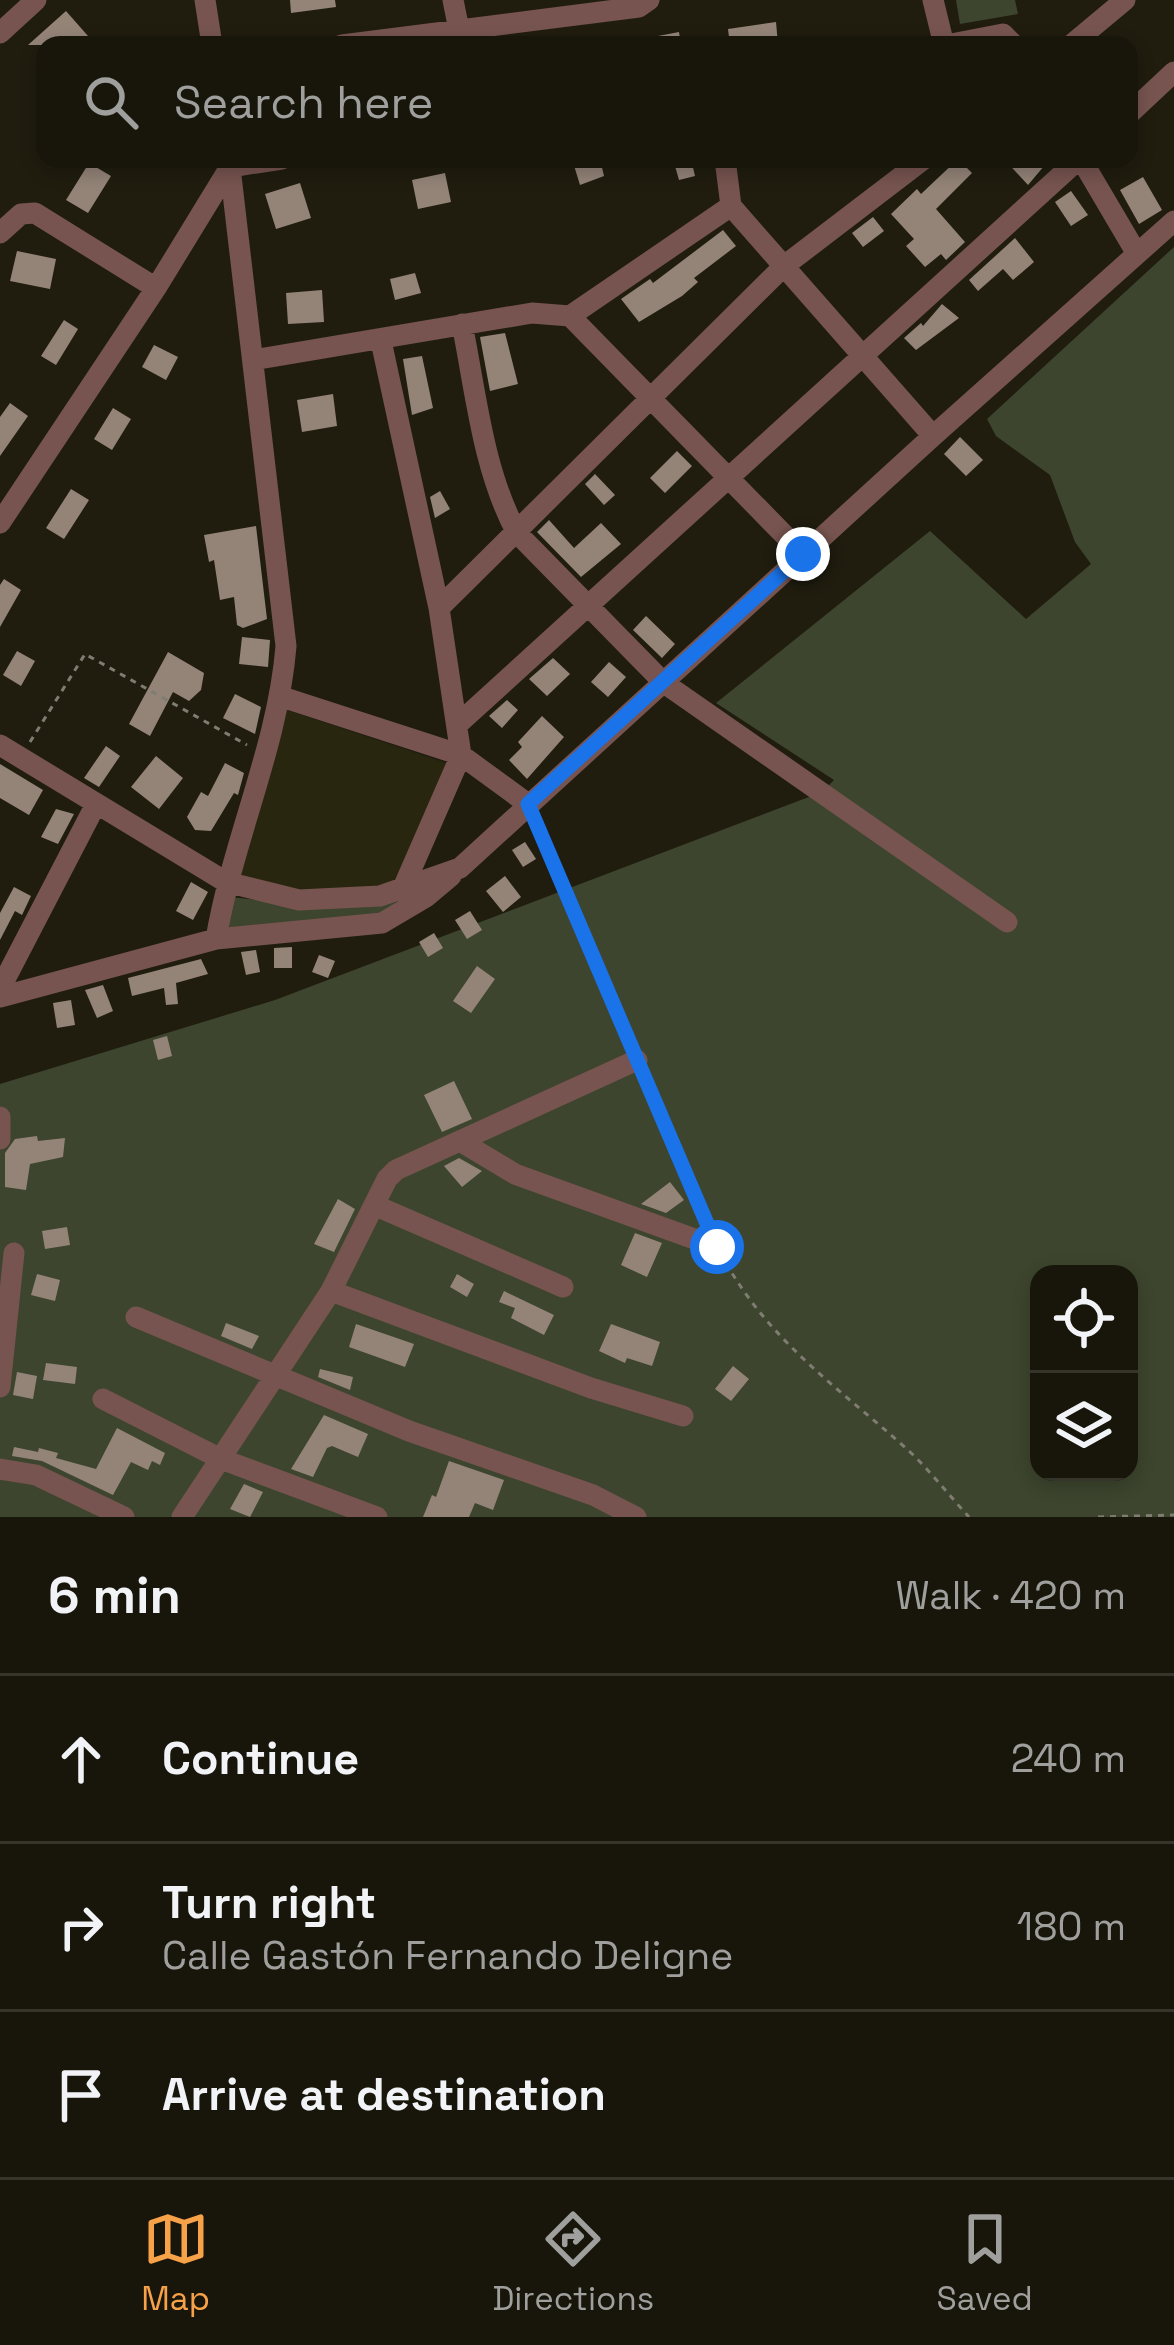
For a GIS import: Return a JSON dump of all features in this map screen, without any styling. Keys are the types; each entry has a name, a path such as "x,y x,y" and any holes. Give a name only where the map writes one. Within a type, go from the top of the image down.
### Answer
{"street":[{"path":"0,33 36,0"},
{"path":"206,0 211,36"},
{"path":"453,0 459,30"},
{"path":"436,36 639,8 649,0"},
{"path":"933,0 943,36"},
{"path":"1082,36 1125,0"},
{"path":"1138,105 1174,73"},
{"path":"0,523 155,288 227,168"},
{"path":"216,939 226,882 282,697 286,646 231,168"},
{"path":"726,168 731,206 932,436"},
{"path":"439,608 784,266 912,168"},
{"path":"458,724 1070,168"},
{"path":"1085,168 1137,254"},
{"path":"253,360 532,314 570,316 731,206"},
{"path":"2,226 28,211 35,213 155,288"},
{"path":"0,993 216,939 382,923 426,897 1174,221"},
{"path":"570,316 803,554"},
{"path":"462,324 502,507 517,533 664,683 1007,922"},
{"path":"381,341 439,608 461,754 403,888"},
{"path":"282,697 461,754 528,804"},
{"path":"0,745 226,882 299,900 380,896 460,868"},
{"path":"0,993 97,804"},
{"path":"182,1517 331,1291 387,1179 396,1170 637,1060"},
{"path":"0,1117 0,1139"},
{"path":"460,1141 515,1174 717,1247"},
{"path":"374,1205 563,1287"},
{"path":"0,1387 14,1253"},
{"path":"331,1291 591,1388 682,1415"},
{"path":"136,1317 409,1431 593,1496 636,1517"},
{"path":"103,1399 221,1459 377,1517"},
{"path":"0,1469 36,1475 124,1517"}],"path":[{"path":"21,758 85,654 265,755"},
{"path":"528,804 717,1247 751,1306 849,1402 902,1444 969,1517"},
{"path":"1099,1517 1174,1515"}],"shaded area":[{"path":"287,710 449,764 399,881 388,890 274,890 235,872"}],"green space":[{"path":"956,0 1015,0 1018,14 960,24"},
{"path":"1174,247 1174,1517 0,1517 0,1084 275,1000 822,792 834,780 716,703 930,531 1026,619 1091,564 1075,542 1050,475 996,436 987,419"},
{"path":"422,894 377,915 223,928 230,897 276,902"}],"building":[{"path":"290,0 335,0 336,7 291,13"},
{"path":"66,11 88,36 38,36"},
{"path":"776,22 777,36 729,36 728,29"},
{"path":"86,168 111,176 88,213 66,200"},
{"path":"575,168 602,168 604,176 580,185"},
{"path":"676,168 693,168 695,176 679,180"},
{"path":"948,168 967,168 972,173 936,209 965,242 946,260 941,254 925,267 906,246 914,239 891,214 917,189 921,194"},
{"path":"1012,168 1042,168 1028,185"},
{"path":"445,173 451,202 418,209 412,180"},
{"path":"1143,177 1162,210 1139,224 1120,190"},
{"path":"300,183 311,218 276,229 265,194"},
{"path":"1071,191 1088,215 1071,226 1055,202"},
{"path":"873,217 884,231 863,247 852,233"},
{"path":"723,230 736,246 694,278 698,282 682,296 639,322 621,299 650,279 653,283"},
{"path":"1015,238 1034,262 1013,280 1003,269 978,291 969,280"},
{"path":"17,251 56,259 50,289 10,281"},
{"path":"415,273 421,293 395,300 390,279"},
{"path":"322,290 324,322 288,324 286,293"},
{"path":"942,304 959,318 916,350 904,338 921,323 923,326"},
{"path":"64,320 78,329 56,365 41,356"},
{"path":"505,333 518,384 490,391 480,337"},
{"path":"154,345 178,357 166,380 142,367"},
{"path":"422,356 433,408 412,415 403,359"},
{"path":"333,394 337,426 302,432 297,400"},
{"path":"10,403 28,416 0,456 0,417"},
{"path":"113,408 131,419 112,450 94,439"},
{"path":"960,437 983,460 966,476 944,454"},
{"path":"677,451 692,466 665,493 650,478"},
{"path":"595,474 615,495 604,505 585,484"},
{"path":"71,489 89,500 64,539 46,528"},
{"path":"440,491 450,509 435,518 430,497"},
{"path":"549,520 574,548 601,523 621,544 581,577 537,532"},
{"path":"256,526 267,619 243,628 237,625 234,597 220,600 214,560 209,562 204,535"},
{"path":"4,579 21,590 0,627 0,585"},
{"path":"646,616 675,644 662,658 633,630"},
{"path":"242,637 270,640 268,667 239,664"},
{"path":"17,651 35,661 21,686 3,675"},
{"path":"168,652 204,673 201,690 189,701 173,692 150,736 129,724"},
{"path":"553,658 570,674 547,696 529,679"},
{"path":"609,662 626,677 608,697 591,682"},
{"path":"235,694 261,707 255,734 223,718"},
{"path":"507,700 518,710 502,728 489,716"},
{"path":"542,716 564,737 527,779 509,760 522,747 518,742"},
{"path":"106,746 120,756 99,787 84,778"},
{"path":"156,756 183,778 159,809 131,787"},
{"path":"225,763 244,773 238,795 234,793 211,831 195,830 187,817 201,792 208,796"},
{"path":"0,764 43,790 29,815 0,798"},
{"path":"56,809 74,814 58,844 41,837"},
{"path":"525,842 536,859 523,867 512,850"},
{"path":"505,876 521,897 503,912 486,891"},
{"path":"191,882 208,892 193,920 176,911"},
{"path":"14,887 31,896 22,915 15,911 0,940 0,913"},
{"path":"470,911 482,930 467,939 455,920"},
{"path":"434,933 443,948 428,957 419,942"},
{"path":"292,947 292,968 274,968 274,948"},
{"path":"256,950 260,972 246,975 241,952"},
{"path":"319,955 335,961 328,978 312,972"},
{"path":"201,959 208,974 176,983 178,1004 166,1005 164,988 132,996 128,978"},
{"path":"477,966 495,979 471,1013 453,1001"},
{"path":"103,985 113,1011 97,1018 85,990"},
{"path":"71,1000 75,1025 57,1028 53,1003"},
{"path":"167,1036 172,1056 158,1060 153,1040"},
{"path":"454,1081 472,1119 442,1132 424,1095"},
{"path":"37,1136 38,1141 65,1138 63,1157 30,1164 26,1190 5,1187 5,1153 15,1139"},
{"path":"459,1158 482,1171 462,1187 444,1166"},
{"path":"670,1182 684,1200 666,1213 641,1204"},
{"path":"338,1199 355,1209 334,1252 314,1244"},
{"path":"67,1227 70,1245 45,1249 42,1231"},
{"path":"635,1233 662,1243 647,1277 621,1265"},
{"path":"37,1274 60,1280 55,1301 31,1295"},
{"path":"457,1274 474,1284 467,1297 450,1287"},
{"path":"504,1291 554,1315 544,1335 511,1318 515,1308 499,1302"},
{"path":"226,1323 259,1336 252,1349 221,1336"},
{"path":"356,1324 414,1344 405,1367 349,1347"},
{"path":"611,1324 660,1342 652,1366 627,1358 625,1363 599,1351"},
{"path":"46,1363 77,1367 75,1384 43,1380"},
{"path":"733,1366 749,1379 731,1401 715,1389"},
{"path":"320,1369 353,1377 350,1390 318,1377"},
{"path":"17,1372 37,1376 33,1399 13,1395"},
{"path":"324,1415 368,1434 358,1457 332,1446 313,1477 291,1469"},
{"path":"117,1428 165,1453 160,1465 152,1461 148,1470 131,1462 113,1495 42,1461 12,1456 14,1447 38,1452 39,1448 96,1469"},
{"path":"449,1461 504,1480 493,1510 475,1503 469,1517 423,1517"},
{"path":"244,1484 263,1492 250,1517 230,1509"}],"route":[{"path":"717,1247 528,804 803,554"}]}
